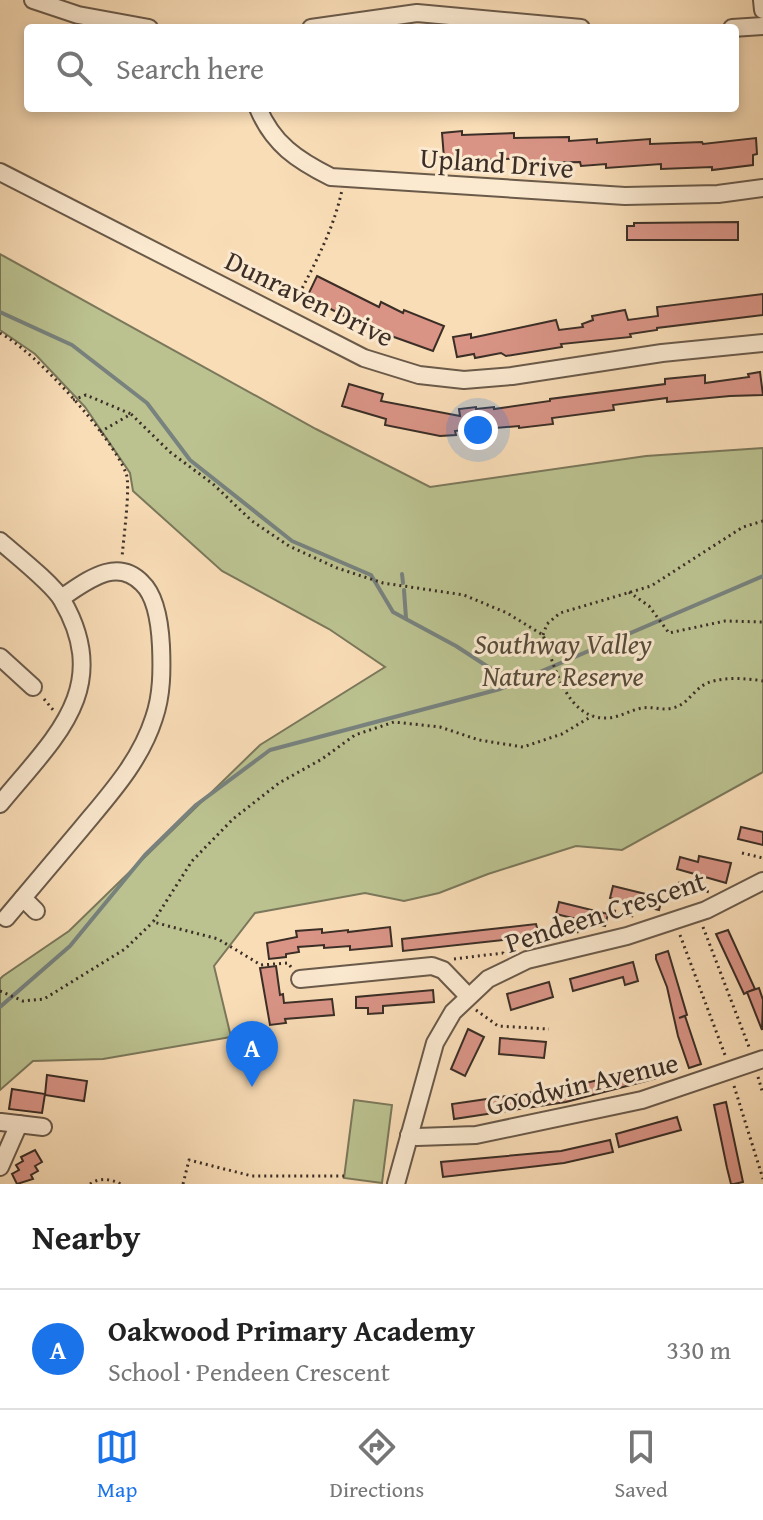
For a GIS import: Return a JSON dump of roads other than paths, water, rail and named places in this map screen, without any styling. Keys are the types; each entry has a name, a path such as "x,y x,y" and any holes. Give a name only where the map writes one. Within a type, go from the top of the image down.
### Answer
{"street":[{"path":"33,0 78,15 127,24"},
{"path":"762,0 763,10"},
{"path":"339,24 417,13 537,24"},
{"path":"739,28 763,26"},
{"name":"Upland Drive","path":"260,112 265,126 283,149 331,177 625,196 718,194 763,188"},
{"name":"Dunraven Drive","path":"0,172 364,358 419,375 464,380 512,376 662,353 763,343"},
{"path":"0,804 66,724 77,699 82,653 61,598 1,542"},
{"path":"6,918 129,771 155,716 162,666 157,615 145,585 121,571 109,571 95,576 61,598"},
{"path":"0,657 33,687"},
{"name":"Pendeen Crescent","path":"396,1184 435,1043 442,1028 466,998 488,979 511,966 627,936 697,913 763,881"},
{"path":"23,898 36,911"},
{"path":"300,979 432,966 443,970 466,998"},
{"name":"Goodwin Avenue","path":"409,1135 476,1135 642,1100 759,1062"},
{"path":"1,1122 43,1127"},
{"path":"0,1167 19,1124"}],"waterway":[{"path":"0,312 72,345 147,403 190,460 292,541 371,575 393,612 456,646 513,683"},
{"path":"402,574 403,583"},
{"path":"0,1007 70,946 145,855 196,805 270,750 500,689 763,576"},
{"path":"404,590 406,618"}],"place":[{"name":"Oakwood Primary Academy","path":"252,1087"}],"park label":[{"name":"Southway Valley Nature Reserve","path":"563,659"}]}
